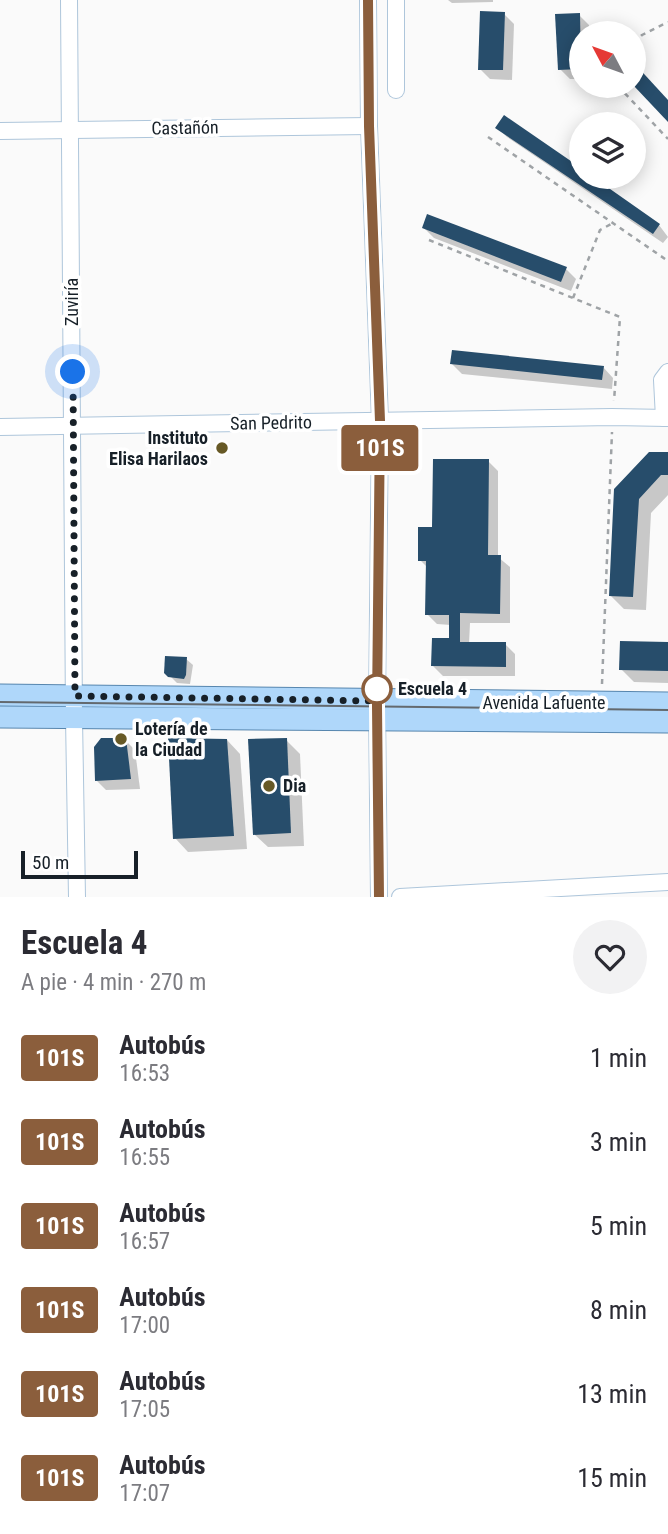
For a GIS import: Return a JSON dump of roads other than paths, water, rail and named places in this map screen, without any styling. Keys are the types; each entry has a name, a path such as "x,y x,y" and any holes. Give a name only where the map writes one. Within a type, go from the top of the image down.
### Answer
{"main road":[{"name":"Avenida Lafuente","path":"0,695 668,722"},
{"name":"Avenida Lafuente","path":"0,717 74,718 668,703"}],"street":[{"name":"Zuviría","path":"69,0 77,897"},
{"path":"368,0 369,126 380,421 377,710 379,897"},
{"path":"396,0 396,90"},
{"name":"Castañón","path":"0,131 369,126"},
{"path":"666,418 662,380 668,372"},
{"name":"San Pedrito","path":"0,426 666,418"},
{"path":"400,897 668,882"}],"tram line":[{"path":"0,702 668,710"}],"place":[{"name":"Instituto Elisa Harilaos","path":"222,448"},
{"name":"Escuela 4","path":"377,689"},
{"name":"Lotería de la Ciudad","path":"121,739"},
{"name":"Dia","path":"269,786"}]}
